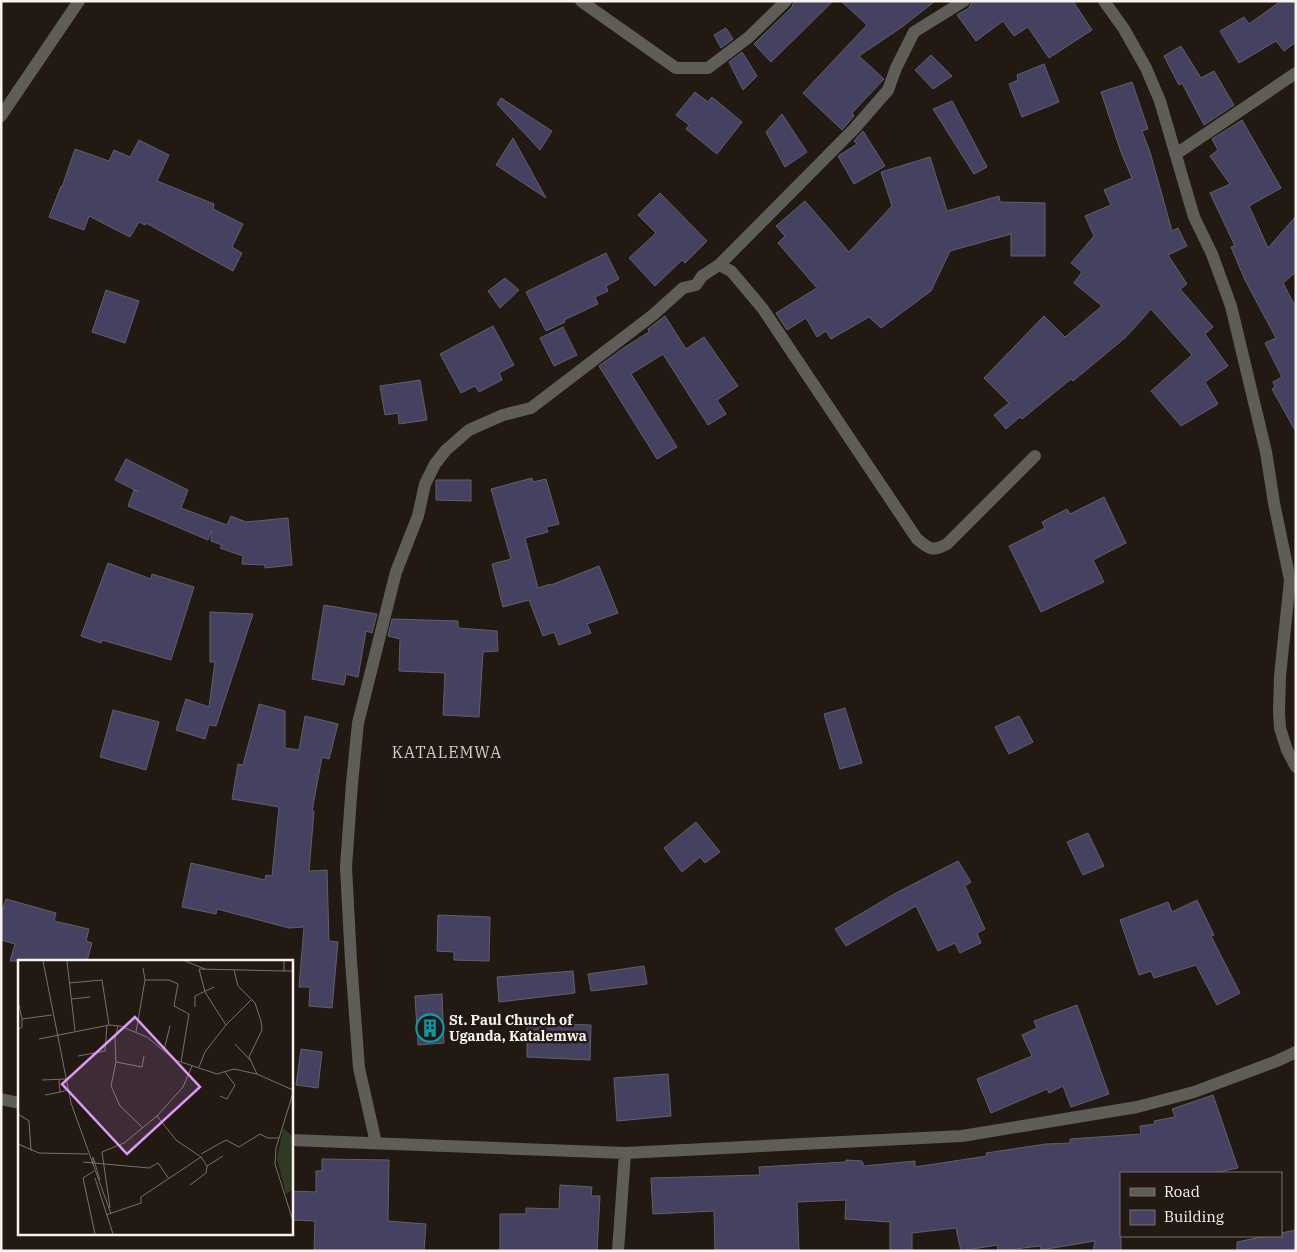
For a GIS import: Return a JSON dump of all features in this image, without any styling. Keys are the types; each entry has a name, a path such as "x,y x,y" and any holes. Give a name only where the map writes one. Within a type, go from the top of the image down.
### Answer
{"street":[{"path":"3,110 79,1"},
{"path":"581,1 676,68 708,68 749,36 786,1"},
{"path":"376,1143 359,1068 350,961 346,867 352,783 360,714 396,572 418,516 425,484 435,464 469,430 503,415 532,408 653,315 682,288 696,284 702,276 719,264 854,129 888,90 896,68 914,32 964,1"},
{"path":"1104,1 1124,29 1146,68 1160,101 1194,217 1212,254 1232,306 1266,452 1274,503 1293,578 1280,676 1278,712 1280,728 1287,750 1296,767"},
{"path":"1176,154 1296,73"},
{"path":"719,264 732,271 763,309 917,539 928,548 937,549 947,544 1035,456"},
{"path":"292,1140 625,1154 962,1136 1136,1107 1194,1092 1277,1062 1296,1052"},
{"path":"1,1099 18,1103"},
{"path":"618,1251 625,1154"}],"building":[{"path":"794,1 833,1 771,62 754,44 792,7"},
{"path":"841,1 935,1 902,27 859,56 884,79 852,113 854,116 842,130 803,93 867,25"},
{"path":"972,1 1073,1 1092,30 1049,58 1028,27 1014,36 1003,21 976,41 957,15 969,8"},
{"path":"1281,1 1296,1 1296,42 1284,51 1276,41 1239,63 1220,31 1244,17 1249,24"},
{"path":"726,28 733,39 721,48 714,35"},
{"path":"1181,46 1201,78 1214,71 1234,105 1204,125 1182,83 1179,85 1164,56"},
{"path":"742,52 757,76 743,90 729,62"},
{"path":"931,55 952,76 933,89 915,70"},
{"path":"1044,64 1059,102 1022,117 1009,84 1018,80 1017,75"},
{"path":"1132,82 1148,129 1142,131 1150,152 1172,231 1178,228 1187,246 1168,255 1187,284 1180,289 1213,327 1205,334 1228,366 1205,382 1218,404 1181,426 1151,391 1192,355 1151,309 1126,337 1073,381 1071,379 1022,419 1020,417 1006,429 994,415 1009,403 984,378 1044,316 1065,337 1102,306 1074,283 1082,272 1071,263 1094,236 1085,216 1111,205 1104,190 1132,178 1121,152 1101,92"},
{"path":"695,92 708,102 712,97 742,122 717,154 686,129 689,125 676,115"},
{"path":"501,98 552,131 540,150 497,104"},
{"path":"952,101 987,167 974,174 933,109"},
{"path":"782,114 807,152 785,167 766,132"},
{"path":"1242,120 1281,188 1249,206 1268,248 1296,216 1296,272 1283,283 1296,308 1296,432 1272,389 1275,387 1273,382 1282,377 1265,343 1276,338 1245,280 1231,247 1235,246 1210,193 1230,184 1210,156 1218,150 1212,139"},
{"path":"863,131 885,166 854,184 838,156 857,144 854,141"},
{"path":"513,138 546,198 496,165"},
{"path":"139,140 169,155 157,181 214,204 213,209 243,224 232,247 242,253 233,271 146,223 145,225 139,222 130,237 89,216 84,230 49,217 75,149 109,161 114,150 130,157"},
{"path":"930,157 947,211 999,196 1000,202 1045,203 1045,256 1011,256 1011,234 950,251 931,291 881,328 869,317 831,339 826,331 817,337 806,318 787,330 776,313 817,288 778,243 785,236 776,226 805,201 849,252 892,206 881,172"},
{"path":"660,193 707,241 685,263 682,260 655,286 629,258 656,233 638,215"},
{"path":"606,253 619,279 606,286 608,291 595,297 598,304 546,331 526,292"},
{"path":"505,278 519,290 500,308 488,291"},
{"path":"106,290 139,301 125,343 92,332"},
{"path":"665,316 686,349 704,337 738,386 717,400 726,414 708,425 663,354 631,374 677,447 657,459 599,366 649,332 648,329"},
{"path":"493,326 514,365 499,373 502,380 479,392 475,386 461,393 440,354"},
{"path":"563,327 577,355 554,366 540,338"},
{"path":"420,380 427,420 399,424 398,413 385,415 380,386"},
{"path":"126,459 188,490 181,508 227,525 231,516 246,522 288,518 292,565 265,568 265,565 242,564 243,556 220,548 222,545 211,541 211,531 208,540 128,506 134,490 139,492 115,480"},
{"path":"532,478 533,482 546,479 559,524 546,527 548,532 525,538 538,588 551,585 599,566 618,613 587,624 591,633 559,645 554,632 543,636 529,600 503,607 492,564 511,559 491,489"},
{"path":"436,480 471,480 471,501 436,500"},
{"path":"1104,497 1126,543 1093,560 1104,582 1041,612 1009,546 1045,528 1042,522 1067,509 1070,514"},
{"path":"108,563 151,579 152,574 194,587 171,660 102,640 101,643 81,636"},
{"path":"324,605 377,614 372,633 366,631 358,677 346,674 344,685 312,679"},
{"path":"210,612 253,614 216,726 209,725 205,739 176,730 186,699 209,707 215,662 210,662"},
{"path":"392,619 458,621 458,628 497,631 498,651 483,652 479,717 443,715 445,673 399,671 400,639 388,636"},
{"path":"259,704 285,711 285,748 299,750 305,716 338,724 329,759 322,757 312,811 314,811 309,871 327,870 329,941 338,942 332,1008 309,1006 310,987 299,987 304,927 289,928 217,909 216,914 182,907 191,863 265,880 266,875 272,876 279,807 232,799 238,764 243,765"},
{"path":"845,708 862,763 840,769 824,714"},
{"path":"113,710 159,722 146,770 100,757"},
{"path":"1019,716 1033,742 1009,754 995,727"},
{"path":"696,822 720,852 705,863 700,857 682,872 664,848"},
{"path":"1088,833 1104,866 1083,875 1067,842"},
{"path":"958,861 971,882 965,886 985,929 977,933 981,943 960,953 955,943 938,951 916,906 846,946 835,929 896,893"},
{"path":"6,899 56,913 54,921 89,929 86,941 92,943 87,960 10,961 15,944 1,940 1,915"},
{"path":"1197,900 1214,935 1211,936 1240,993 1217,1005 1196,965 1154,978 1151,971 1139,975 1120,920 1168,902 1172,912"},
{"path":"438,915 490,917 489,961 454,960 454,952 437,951"},
{"path":"644,966 647,984 591,991 588,974"},
{"path":"573,971 575,993 499,1002 497,977"},
{"name":"St. Paul Church of Uganda, Katalemwa","path":"442,994 444,1043 418,1045 415,996"},
{"path":"1077,1005 1109,1094 1071,1107 1063,1086 1049,1093 1047,1089 991,1113 977,1079 1032,1056 1022,1035 1037,1028 1034,1021"},
{"path":"527,1023 591,1025 590,1060 527,1057"},
{"path":"301,1049 322,1052 318,1088 296,1085"},
{"path":"668,1074 671,1116 617,1121 614,1078"},
{"path":"1213,1095 1238,1168 1218,1172 1120,1172 1121,1251 1093,1251 1095,1241 1041,1250 1040,1246 998,1251 997,1245 961,1251 956,1228 912,1233 912,1251 890,1251 890,1222 845,1219 846,1200 797,1202 799,1251 715,1251 714,1211 653,1214 651,1178 760,1175 759,1167 846,1162 846,1160 862,1161 864,1166 915,1161 915,1167 987,1156 986,1153 1046,1144 1070,1143 1070,1139 1141,1134 1140,1126 1155,1124 1154,1121 1175,1117 1172,1109"},
{"path":"322,1159 389,1160 388,1221 426,1224 424,1251 314,1251 315,1221 292,1220 292,1191 316,1192 316,1171 322,1171"},
{"path":"560,1185 592,1187 591,1196 600,1196 597,1251 500,1251 500,1214 526,1214 526,1208 559,1209"},
{"path":"1296,1230 1296,1251 1237,1251 1237,1242 1261,1237 1282,1237 1282,1233"}],"place":[{"name":"St. Paul Church of Uganda, Katalemwa","path":"430,1028"}],"district":[{"name":"KATALEMWA","path":"447,752"}]}
